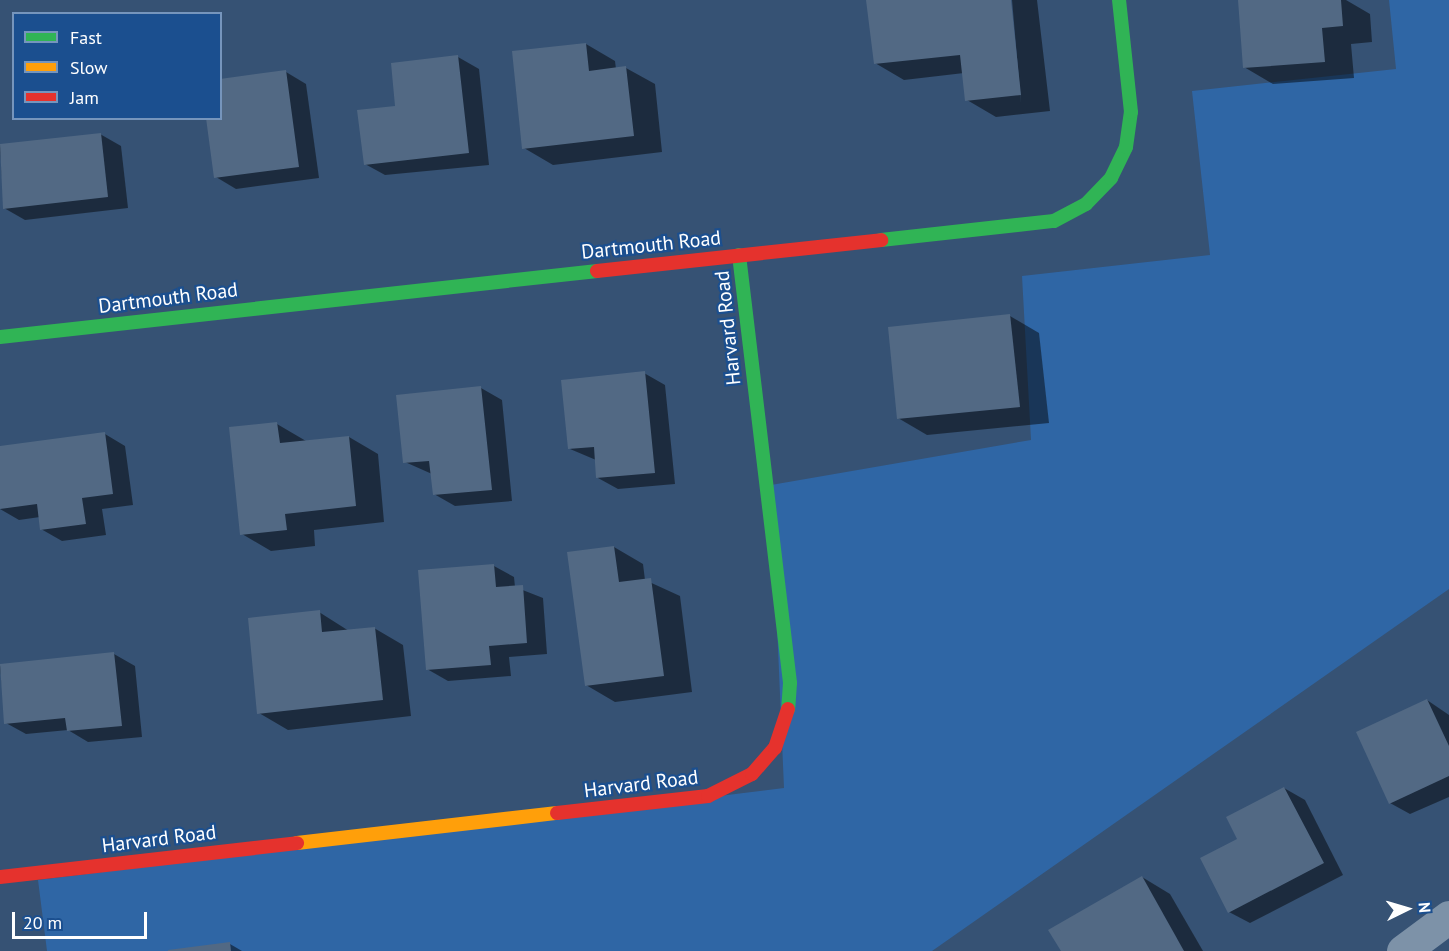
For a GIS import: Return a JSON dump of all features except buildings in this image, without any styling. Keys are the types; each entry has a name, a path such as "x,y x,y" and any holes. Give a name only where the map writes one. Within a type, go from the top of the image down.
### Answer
{"street":[{"name":"Dartmouth Road","path":"0,337 1054,221 1086,204 1111,178 1126,147 1131,112 1119,0"},
{"name":"Harvard Road","path":"0,876 708,796 752,774 775,748 783,727 790,683 739,255"},
{"path":"1403,951 1449,917"}],"shaded area":[{"path":"1389,0 1449,0 1449,589 932,951 47,951 38,880 784,788 771,485 1031,440 1022,276 1210,255 1192,91 1396,69"}],"traffic: fast":[{"path":"881,240 1054,221 1086,204 1111,178 1126,147 1131,112 1119,0"},
{"path":"739,255 790,683 788,709"},
{"path":"0,337 597,271"}],"traffic: slow":[{"path":"297,843 557,813"}],"traffic: jam":[{"path":"597,271 881,240"},
{"path":"557,813 708,796 752,774 775,748 788,709"},
{"path":"0,877 297,843"}]}
